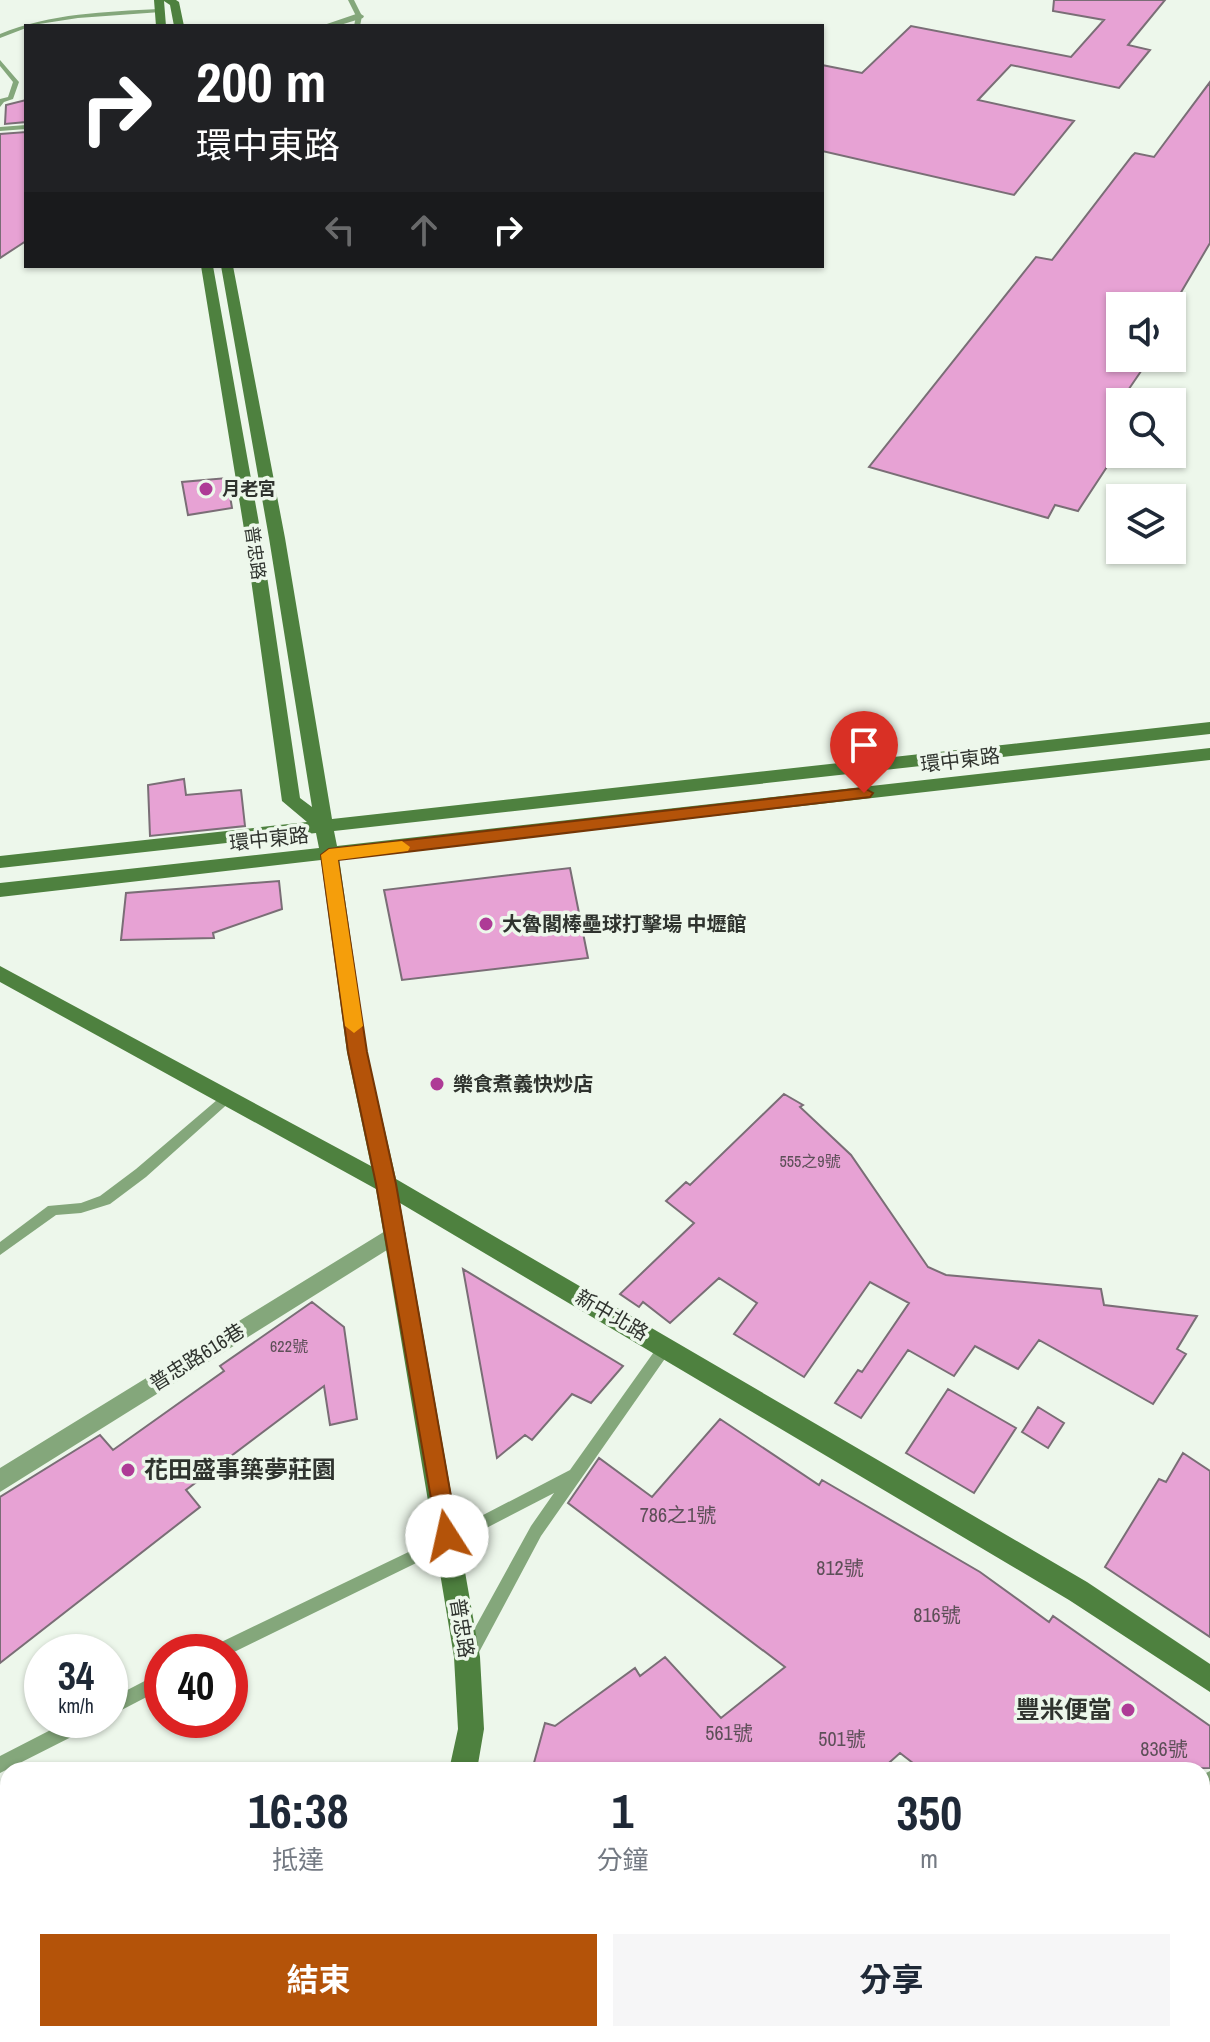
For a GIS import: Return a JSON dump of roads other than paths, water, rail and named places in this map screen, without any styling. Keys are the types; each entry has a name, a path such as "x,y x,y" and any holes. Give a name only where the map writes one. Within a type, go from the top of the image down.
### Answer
{"street":[{"path":"161,24 164,3"},
{"path":"164,3 178,24"},
{"name":"普忠路","path":"207,268 252,529 291,801 324,825"},
{"name":"普忠路","path":"227,268 277,538 329,855 357,1052 386,1184 467,1657 471,1729 465,1762"},
{"name":"環中東路","path":"0,862 1210,728"},
{"name":"環中東路","path":"0,890 1210,754"},
{"name":"新中北路","path":"0,973 386,1184 666,1346 1078,1591 1210,1679"},
{"name":"普忠路616巷","path":"0,1481 395,1234"}],"lane":[{"path":"351,0 358,21"},
{"path":"37,24 56,18 164,3"},
{"path":"0,36 24,28"},
{"path":"0,62 16,82 11,98 1,101 0,105"},
{"path":"0,129 24,127"},
{"path":"0,1249 53,1210 81,1208 105,1200 228,1097"},
{"path":"467,1657 536,1531 666,1346"},
{"path":"248,1637 575,1475"},
{"path":"6,1762 52,1738"}],"place":[{"name":"月老宮","path":"206,489"},
{"name":"大魯閣棒壘球打擊場 中壢館","path":"486,924"},
{"name":"樂食煮義快炒店","path":"437,1084"},
{"name":"花田盛事築夢莊園","path":"128,1470"},
{"name":"豐米便當","path":"1128,1710"}]}
